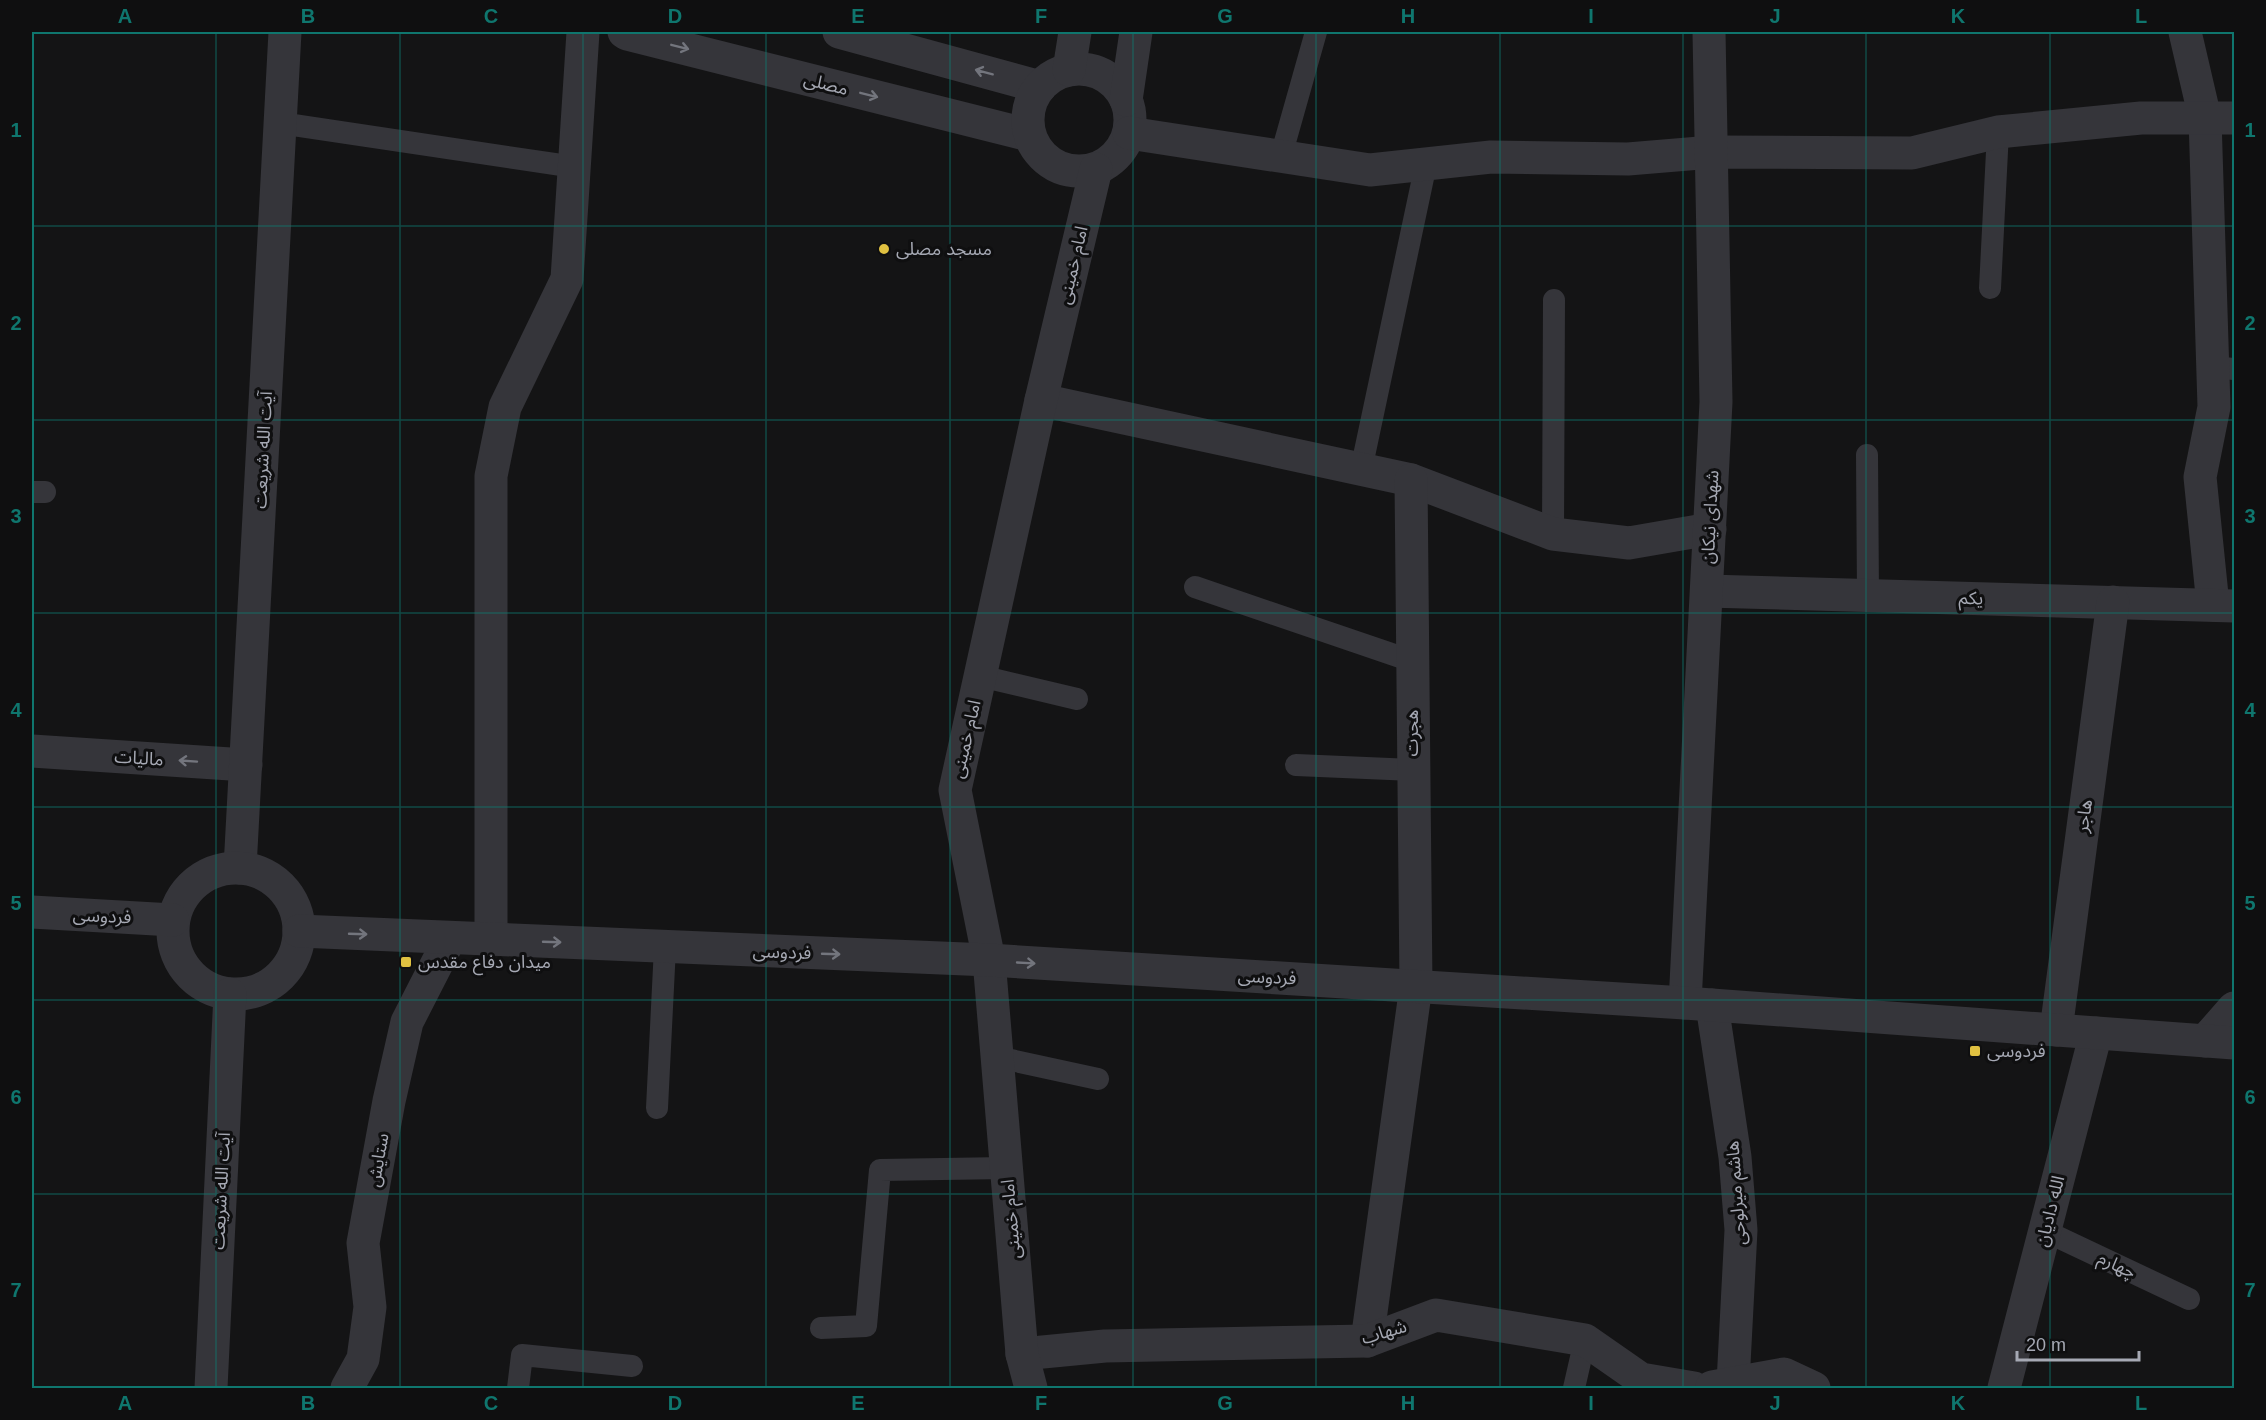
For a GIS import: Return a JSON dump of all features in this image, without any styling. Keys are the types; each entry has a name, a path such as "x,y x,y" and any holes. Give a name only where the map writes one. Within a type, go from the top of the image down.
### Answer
{"street":[{"name":"آیت الله شریعت","path":"240,868 285,32"},
{"path":"491,939 491,476 505,408 567,279 583,32"},
{"name":"مصلی","path":"624,32 1029,135"},
{"path":"839,32 1040,87"},
{"path":"1069,70 1075,32"},
{"path":"1126,100 1136,32"},
{"name":"شهدای نیکان","path":"1699,1004 1707,591 1716,402 1709,32"},
{"path":"2186,32 2220,118 2223,368 2200,477 2224,606"},
{"path":"1069,70 1086,70 1103,75 1116,86 1126,100 1131,116 1129,133 1122,148 1111,161 1096,169 1063,170 1048,162 1036,150 1029,135 1028,118 1032,102 1040,87 1054,76 1069,70"},
{"path":"1129,133 1370,170 1491,157 1628,159 1712,152 1912,153 1998,132 2140,118 2220,118"},
{"name":"امام خمینی","path":"1030,1389 1022,1354 989,960 955,790 1041,400 1096,169"},
{"path":"1041,400 1411,480 1552,534 1629,543 1710,530"},
{"name":"هجرت","path":"1367,1341 1416,986 1411,480"},
{"name":"یکم","path":"1707,591 2224,606"},
{"name":"هاجر","path":"2056,1030 2113,602"},
{"name":"مالیات","path":"32,751 246,765"},
{"path":"233,867 240,868 254,870 272,878 287,893 296,911 299,931 295,953 286,970 271,984 252,992 231,994 210,989 192,977 179,960 173,940 173,920 181,899 194,883 212,872 233,867"},
{"name":"فردوسی","path":"32,912 173,920"},
{"name":"فردوسی","path":"299,931 989,960 1699,1004 2220,1042"},
{"name":"ستایش","path":"347,1389 363,1359 370,1306 363,1243 389,1101 407,1022 450,938"},
{"name":"آیت الله شریعت","path":"211,1389 231,994"},
{"name":"هاشم میرلوحی","path":"1699,1004 1734,1156 1741,1230 1719,1386"},
{"path":"2220,1042 2235,1008"},
{"name":"الله دادیان","path":"2004,1389 2096,1033"},
{"name":"شهاب","path":"1022,1354 1105,1346 1367,1341 1437,1315 1585,1340 1641,1379 1694,1389"},
{"path":"1719,1386 1781,1381 1814,1389"}],"lane":[{"path":"1281,156 1316,32"},
{"path":"280,123 575,167"},
{"path":"1990,288 1998,132"},
{"path":"1361,470 1426,164"},
{"path":"1552,534 1554,300"},
{"path":"1867,455 1868,595"},
{"path":"1195,586 1412,661"},
{"path":"980,676 1077,699"},
{"path":"1296,765 1413,770"},
{"path":"657,1108 665,947"},
{"path":"998,1058 1098,1080"},
{"path":"821,1328 866,1326 880,1170 1006,1168"},
{"name":"چهارم","path":"2045,1231 2189,1299"},
{"path":"1574,1389 1585,1340"},
{"path":"519,1389 522,1355 632,1366"}],"place":[{"name":"مسجد مصلی","path":"884,249"},
{"name":"میدان دفاع مقدس","path":"406,962"},
{"name":"فردوسی","path":"1975,1051"}]}
